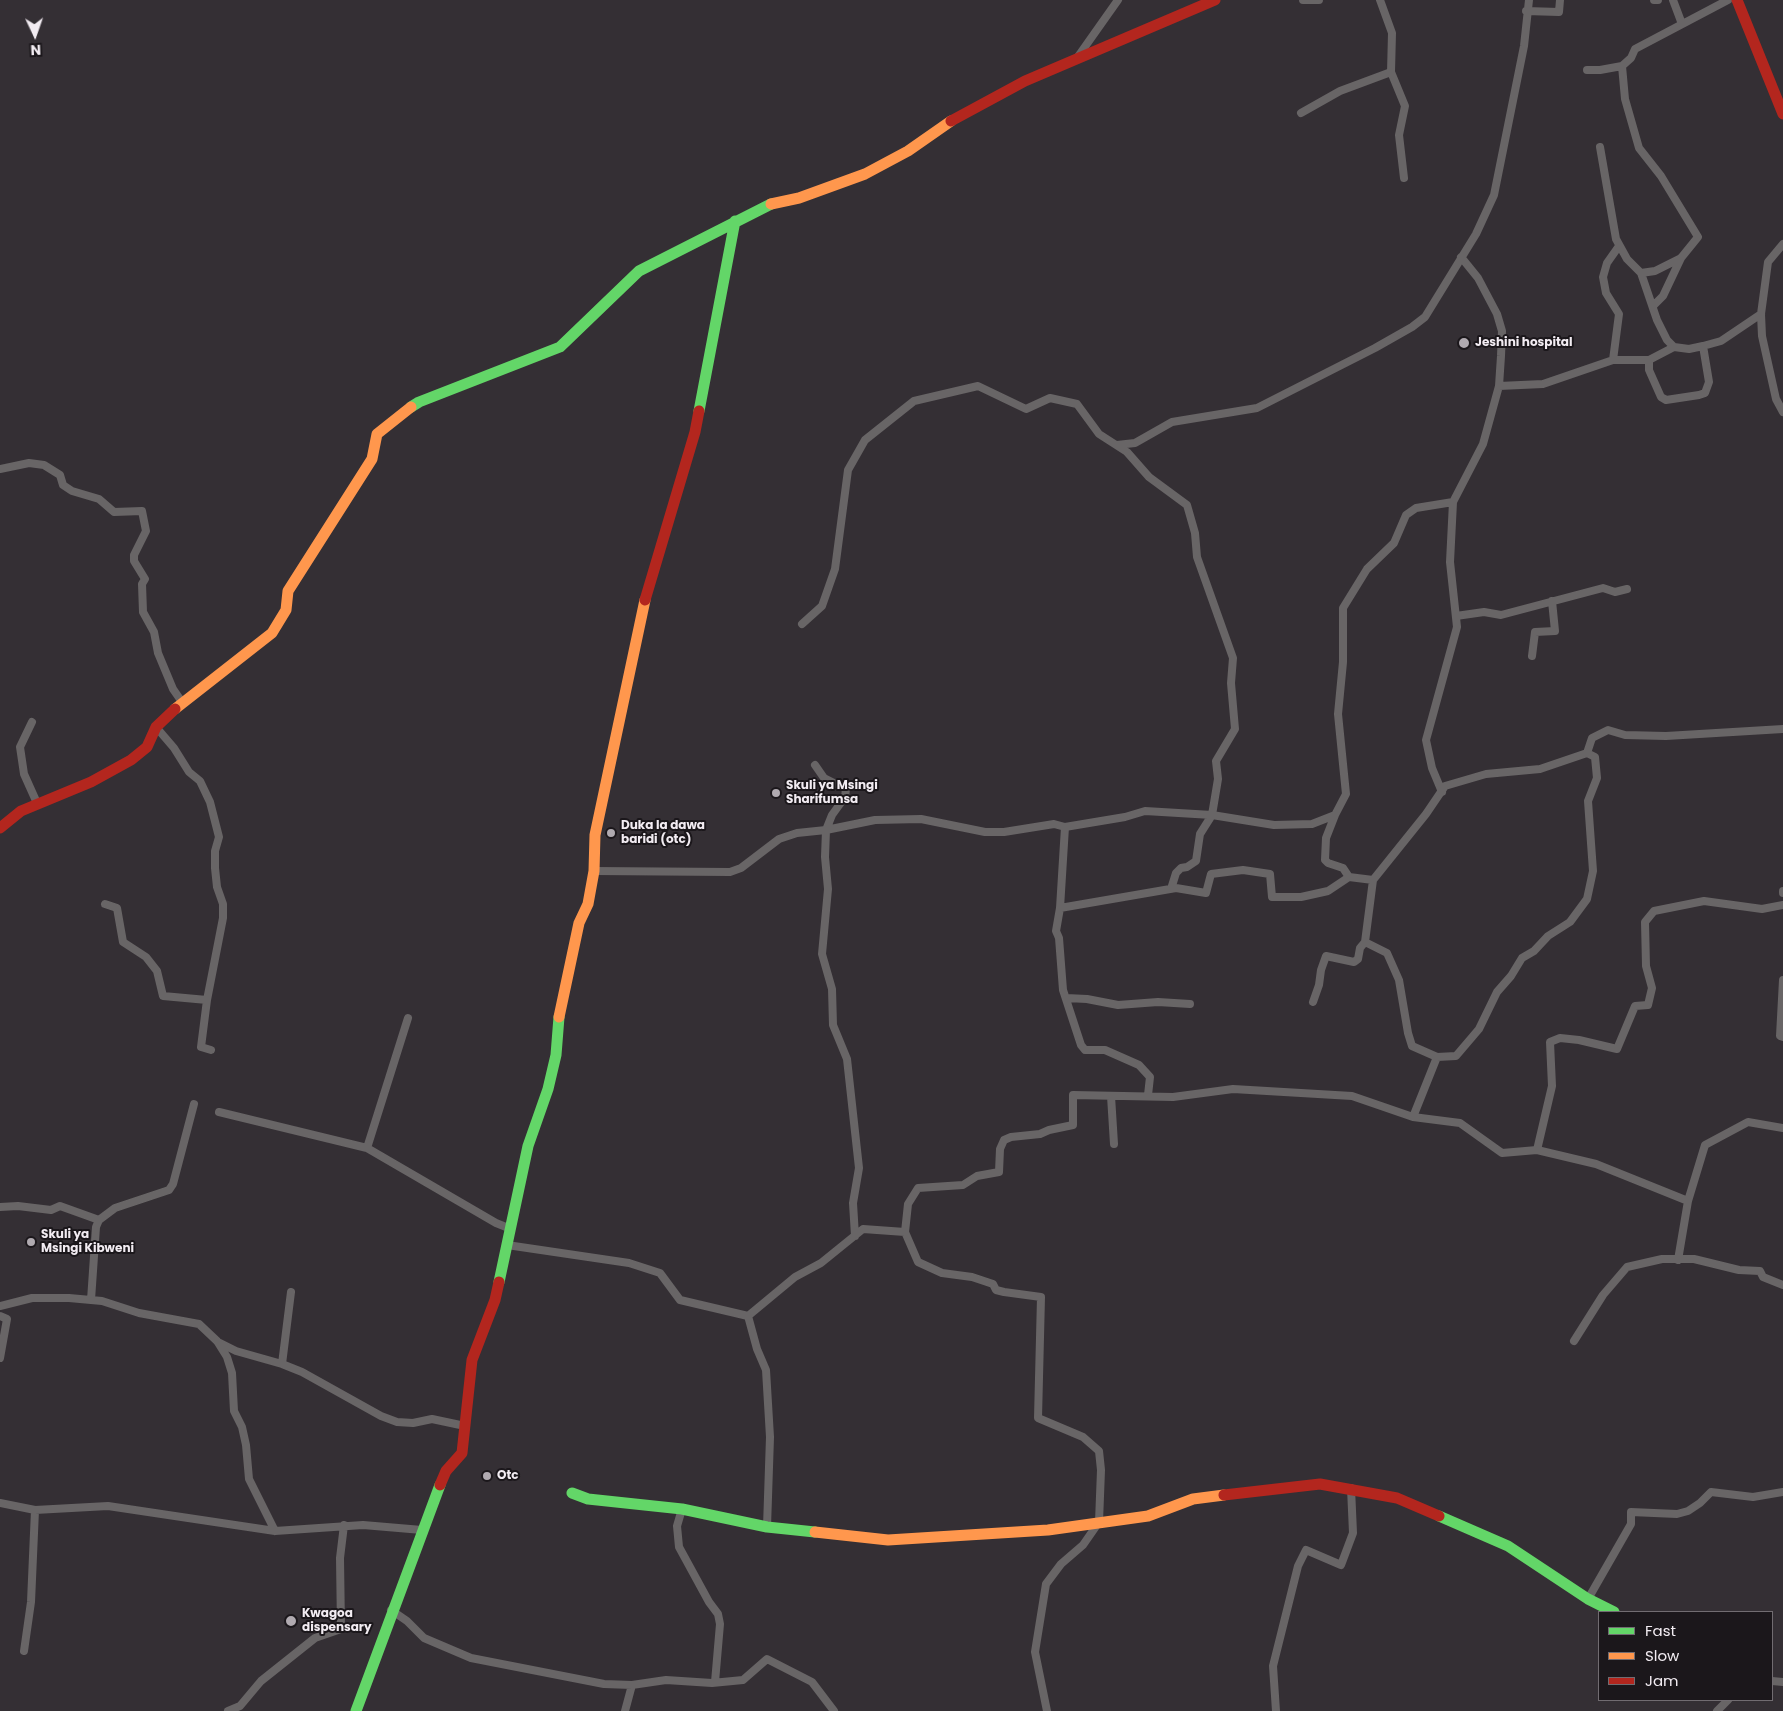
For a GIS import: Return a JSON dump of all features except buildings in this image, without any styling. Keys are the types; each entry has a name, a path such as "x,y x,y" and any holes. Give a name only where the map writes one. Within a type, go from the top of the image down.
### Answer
{"street":[{"path":"1076,60 1118,0"},
{"path":"0,828 20,811 91,782 131,760 146,747 156,727 182,702 272,633 286,610 288,591 372,459 377,434 419,402 560,347 639,271 735,221 776,202 799,198 864,174 908,150 938,128 1025,81 1214,0"},
{"path":"1303,0 1319,0"},
{"path":"1380,0 1392,33 1391,72 1405,106 1399,136 1404,178"},
{"path":"1117,445 1134,443 1172,422 1257,408 1375,348 1412,327 1425,317 1476,234 1494,195 1524,46 1526,11 1529,0"},
{"path":"1526,11 1559,12 1560,0"},
{"path":"1673,0 1682,24"},
{"path":"1587,70 1622,66 1631,58 1635,48 1728,0"},
{"path":"1737,0 1783,114"},
{"path":"1622,66 1625,99 1639,148 1661,176 1698,237 1681,258 1663,296 1653,306"},
{"path":"1301,114 1340,91 1391,72"},
{"path":"1600,147 1610,194 1614,233 1619,246 1641,273 1656,320 1667,340 1674,347 1689,350 1721,341 1761,314"},
{"path":"356,1711 422,1530 446,1471 462,1453 472,1360 495,1300 528,1146 548,1089 556,1055 558,1021 579,924 588,904 594,871 595,835 616,735 637,646 647,591 696,432 721,286 735,221"},
{"path":"1783,244 1768,262 1761,314 1762,336 1776,399 1783,412"},
{"path":"1613,360 1619,314 1606,293 1603,277 1607,263 1619,246"},
{"path":"1442,792 1432,768 1426,740 1457,627 1450,562 1453,502 1483,444 1498,386 1502,331 1496,314 1478,278 1462,257"},
{"path":"1641,273 1655,271 1681,258"},
{"path":"1649,360 1650,370 1661,397 1671,401 1690,397 1705,393 1708,387 1709,376 1703,346"},
{"path":"1498,386 1543,384 1613,360 1649,360 1674,347"},
{"path":"802,624 822,606 835,568 848,470 865,440 914,401 978,386 1026,409 1050,398 1067,400 1077,404 1099,434 1127,452 1149,477 1187,505 1195,533 1197,557 1233,658 1231,683 1235,729 1216,761 1218,779 1212,816 1200,834 1196,862 1181,868 1176,873 1171,889"},
{"path":"0,469 29,463 44,465 60,475 64,485 72,491 99,499 114,512 142,511 146,531 134,555 134,561 145,579 142,584 144,612 154,632 158,653 173,689 182,702"},
{"path":"1349,877 1343,868 1326,863 1325,860 1326,838 1346,794 1338,714 1342,662 1343,608 1367,570 1394,543 1406,515 1416,508 1453,502"},
{"path":"1456,616 1484,612 1502,616 1603,588 1616,592 1627,589"},
{"path":"1532,656 1535,632 1555,631 1552,601"},
{"path":"32,722 20,747 24,774 37,803"},
{"path":"156,727 174,748 189,772 200,781 210,802 219,837 215,851 215,868 217,887 223,904 223,918 207,1000 201,1047 211,1050"},
{"path":"1587,753 1592,738 1608,730 1625,734 1666,736 1783,729"},
{"path":"1313,1002 1319,985 1320,970 1326,956 1354,962 1358,960 1360,948 1365,942 1373,880 1445,786 1486,774 1540,768 1587,753 1595,758 1597,778 1588,800 1593,871 1587,899 1570,922 1548,936 1534,951 1522,958 1511,976 1497,992 1479,1029 1456,1056 1437,1057 1412,1046 1399,980 1387,953 1365,942"},
{"path":"815,766 824,778 846,790 845,797 832,815 826,830 825,857 828,889 822,954 832,989 833,1025 847,1059 859,1168 853,1203 855,1236"},
{"path":"594,871 730,872 741,868 779,839 797,833 826,830 875,820 921,819 985,832 1004,832 1054,824 1065,827 1125,817 1145,811 1212,816 1274,825 1312,824 1335,815"},
{"path":"1065,827 1060,908 1056,931 1059,938 1063,990 1078,1036 1085,1050 1105,1050 1139,1065 1150,1078 1148,1095"},
{"path":"1060,908 1171,889 1206,893 1210,874 1243,870 1270,874 1272,897 1301,897 1328,891 1349,877 1373,880"},
{"path":"1537,1150 1552,1086 1550,1042 1560,1038 1570,1039 1617,1049 1635,1006 1648,1004 1652,988 1646,966 1645,922 1654,911 1704,901 1762,909 1783,905"},
{"path":"105,904 117,908 123,942 146,957 157,971 163,996 207,1000"},
{"path":"1783,980 1780,1036 1783,1037"},
{"path":"1066,998 1087,999 1118,1005 1158,1002 1190,1004"},
{"path":"367,1148 408,1018"},
{"path":"1412,1117 1437,1057"},
{"path":"1047,1711 1035,1652 1046,1584 1061,1564 1083,1545 1099,1522 1101,1470 1099,1452 1082,1437 1038,1418 1041,1297 996,1290 994,1284 964,1274 942,1273 918,1262 905,1232 908,1204 918,1188 964,1185 977,1176 999,1172 1000,1149 1004,1140 1011,1137 1040,1134 1073,1124 1073,1095 1173,1097 1233,1089 1352,1096 1412,1117 1460,1123 1502,1153 1537,1150 1596,1164 1688,1201"},
{"path":"1111,1096 1114,1144"},
{"path":"91,1300 96,1226 99,1220 115,1208 169,1190 173,1184 194,1104"},
{"path":"219,1112 367,1148 496,1223 511,1229"},
{"path":"1678,1260 1688,1201 1705,1145 1748,1122 1783,1128"},
{"path":"0,1207 18,1206 51,1210 60,1206 99,1220"},
{"path":"507,1245 628,1263 660,1273 680,1300 748,1316 795,1277 821,1263 863,1229 905,1232"},
{"path":"1574,1341 1603,1295 1627,1267 1662,1259 1694,1260 1739,1270 1760,1271 1763,1277 1783,1284"},
{"path":"282,1364 291,1292"},
{"path":"0,1306 32,1298 91,1300 139,1313 199,1324 217,1341 228,1357 232,1373 234,1411 246,1445 249,1479 274,1531"},
{"path":"0,1316 7,1319 0,1358"},
{"path":"748,1316 757,1349 766,1370 770,1437 767,1527"},
{"path":"217,1341 236,1351 282,1364 302,1372 381,1416 397,1422 413,1423 432,1419 465,1426"},
{"path":"572,1494 608,1502 682,1509 767,1527 888,1540 1048,1530 1148,1516 1193,1499 1320,1484 1397,1498 1508,1546 1588,1599 1612,1611"},
{"path":"1276,1711 1273,1666 1298,1566 1306,1550 1341,1565 1353,1533 1350,1488"},
{"path":"1588,1599 1630,1524 1631,1512 1677,1514 1688,1511 1711,1492 1753,1497 1783,1492"},
{"path":"0,1503 35,1510 108,1506 274,1531 344,1525 422,1530"},
{"path":"682,1509 677,1526 679,1547 709,1602 718,1614 720,1624 715,1682"},
{"path":"24,1651 31,1602 35,1510"},
{"path":"228,1711 240,1706 261,1681 315,1638 341,1629 340,1558 344,1525"},
{"path":"392,1610 407,1621 424,1638 471,1658 604,1684 632,1685 666,1680 715,1682 743,1680 766,1659 812,1682 834,1711"},
{"path":"625,1711 632,1685"},
{"path":"1717,1711 1727,1701"}],"traffic: fast":[{"path":"411,407 419,402 560,347 639,271 771,204"},
{"path":"699,411 735,221"},
{"path":"499,1282 528,1146 548,1089 556,1055 559,1017"},
{"path":"356,1711 440,1485"},
{"path":"572,1493 588,1499 682,1509 767,1527 815,1532"},
{"path":"1439,1516 1508,1546 1588,1599 1612,1611"}],"traffic: slow":[{"path":"771,204 799,198 865,174 908,151 951,121"},
{"path":"175,709 272,633 286,610 288,591 372,459 377,434 411,407"},
{"path":"559,1017 579,923 588,904 594,871 595,835 645,600"},
{"path":"815,1532 888,1540 1048,1530 1148,1516 1193,1499 1224,1495"}],"traffic: jam":[{"path":"951,121 1025,81 1215,0"},
{"path":"1737,0 1783,114"},
{"path":"645,600 695,432 699,411"},
{"path":"0,828 21,811 91,782 131,760 147,747 156,727 175,709"},
{"path":"440,1485 446,1471 462,1453 472,1360 495,1300 499,1282"},
{"path":"1224,1495 1320,1484 1397,1498 1439,1516"}],"place":[{"name":"Jeshini hospital","path":"1464,343"},
{"name":"Skuli ya Msingi Sharifumsa","path":"776,793"},
{"name":"Duka la dawa baridi (otc)","path":"611,833"},
{"name":"Skuli ya Msingi Kibweni","path":"31,1242"},
{"name":"Otc","path":"487,1476"},
{"name":"Kwagoa dispensary","path":"291,1621"}]}
